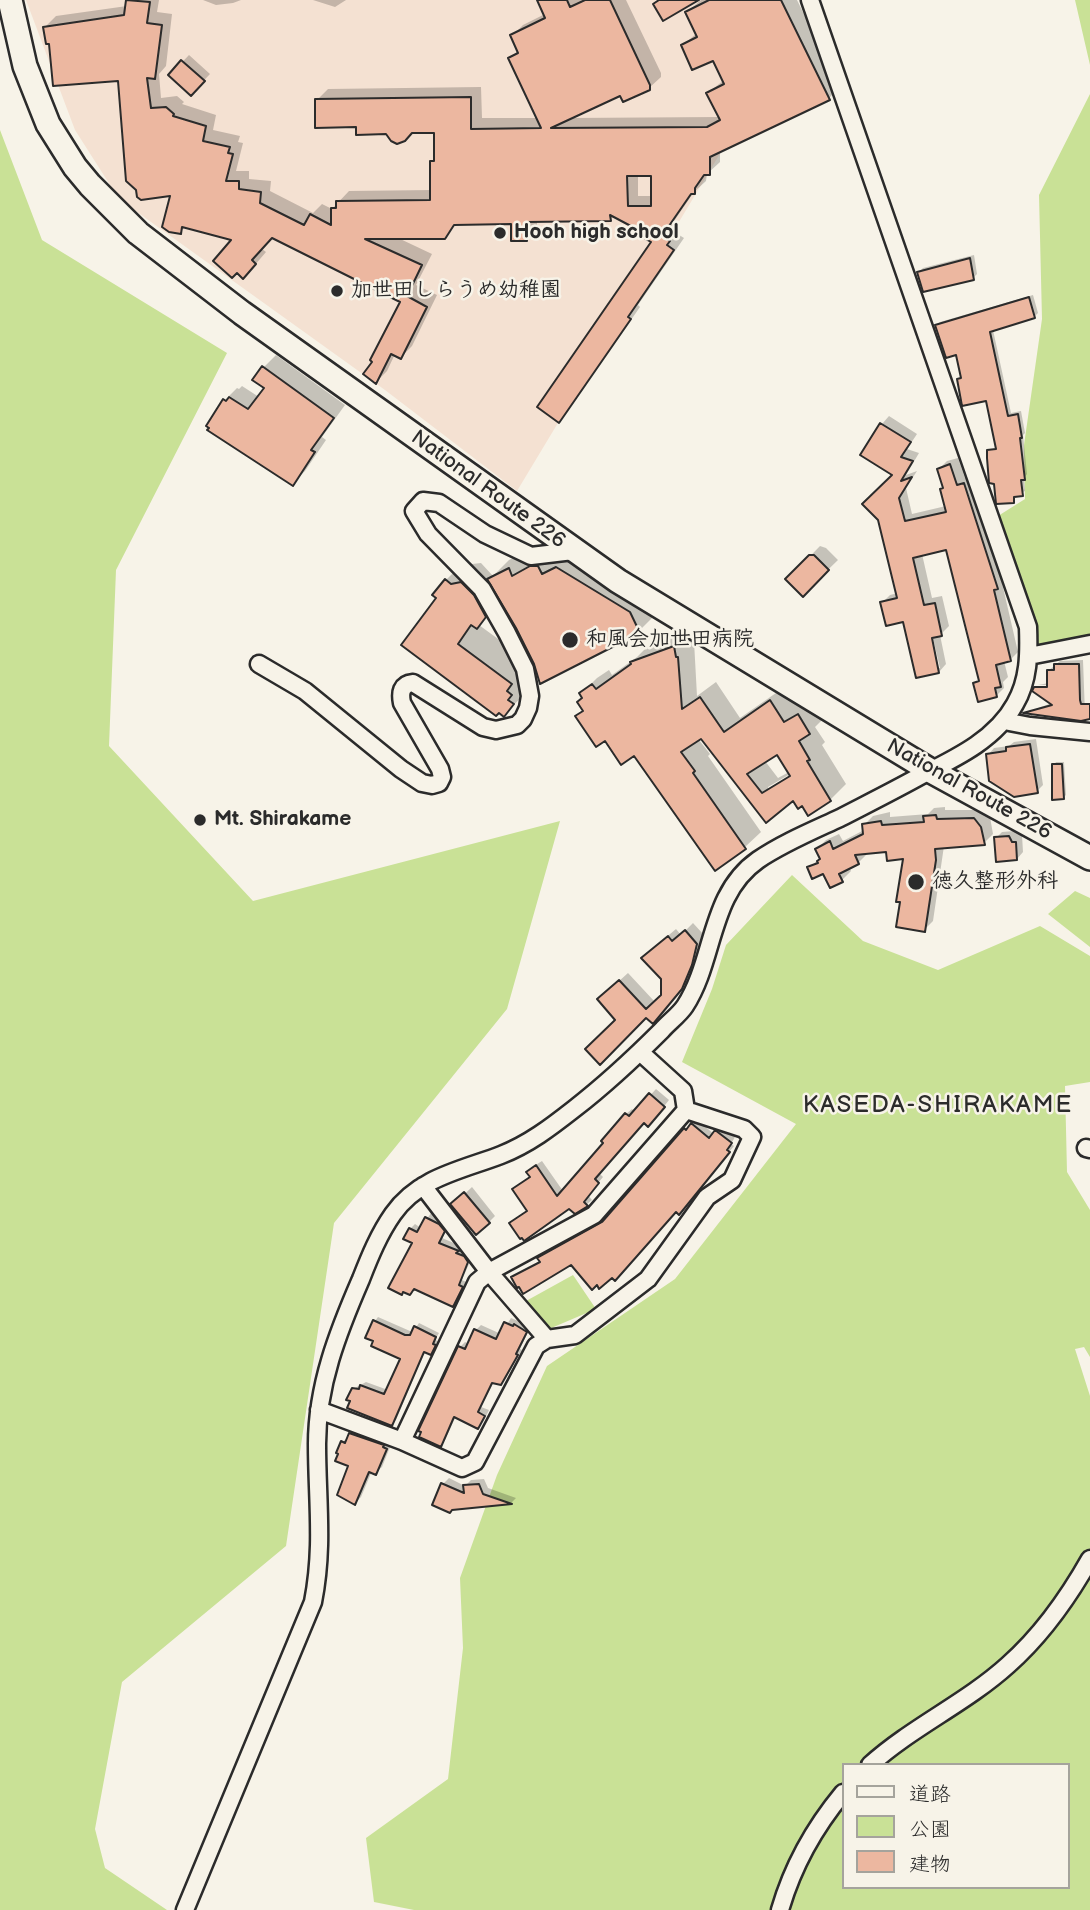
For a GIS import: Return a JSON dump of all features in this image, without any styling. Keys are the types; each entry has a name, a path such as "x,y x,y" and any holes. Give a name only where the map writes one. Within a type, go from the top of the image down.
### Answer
{"highway":[{"name":"National Route 226","path":"10,0 25,66 48,124 75,167 110,207 138,233 242,313 573,551 931,771 1090,858"}],"street":[{"path":"185,1910 313,1602 321,1535 318,1410 326,1371 339,1329 378,1237 395,1210 436,1177 503,1154 539,1137 640,1052 685,1006 704,965 726,898 746,869 796,838 961,756 1004,721 1016,704 1024,685 1029,656 1028,627 810,0"},
{"path":"259,664 305,691 422,783 439,783 442,777 440,769 402,703 402,688 413,683 483,727 496,730 517,725 523,719 530,696 525,669 482,589 428,534 414,511 423,502 439,503 485,534 531,556 573,551"},
{"path":"1029,656 1090,644"},
{"path":"1004,721 1090,732"},
{"path":"640,1052 683,1091 686,1110"},
{"path":"402,1441 477,1282 489,1272 594,1215 686,1110"},
{"path":"318,1410 402,1441 462,1468 475,1462 536,1346 547,1339 575,1335 648,1279 707,1197 732,1180 752,1137 744,1129 686,1110"},
{"path":"423,1186 489,1272 547,1339"},
{"path":"872,1763 895,1743 1008,1665 1038,1634 1065,1600 1090,1559"},
{"path":"780,1910 798,1858 822,1818 842,1794"}],"shaded area":[{"name":"Hooh high school","path":"26,0 766,0 814,102 721,152 517,491 385,390 119,199 75,130"}],"green space":[{"path":"1075,0 1090,0 1090,65"},
{"path":"1090,94 1090,642 1038,645 1033,612 998,516 1025,499 1024,445 1042,319 1039,195"},
{"path":"0,130 42,240 227,353 116,570 109,746 253,901 560,821 507,1009 334,1223 286,1546 122,1682 95,1829 105,1868 167,1910 0,1910"},
{"path":"792,875 863,941 938,970 1040,926 1090,956 1090,1082 1065,1086 1067,1172 1090,1210 1090,1357 1084,1347 1075,1349 1090,1396 1090,1910 414,1910 374,1902 366,1838 448,1779 463,1648 460,1578 497,1475 547,1366 675,1279 796,1124 682,1062 712,989 726,945"},
{"path":"1075,891 1090,898 1090,947 1048,914"},
{"path":"573,1275 596,1309 549,1329 526,1301"}],"building":[{"path":"126,0 150,2 147,23 162,25 155,79 147,78 151,108 166,107 173,116 206,126 203,141 230,147 228,153 233,154 226,181 239,181 239,189 261,192 260,203 304,225 310,214 331,225 331,208 336,208 336,201 430,200 430,161 434,161 434,133 412,133 405,141 397,144 386,134 356,135 356,127 315,128 315,99 471,97 471,129 541,128 508,58 518,53 510,35 545,18 537,0 567,0 570,7 585,0 610,0 650,85 650,90 623,102 620,96 551,128 707,127 720,120 706,93 724,84 713,61 692,70 681,45 697,37 685,12 709,0 781,0 830,100 710,157 710,175 704,175 695,188 695,194 691,194 662,236 670,241 667,245 674,250 628,317 631,319 559,423 537,407 651,242 642,237 644,233 610,215 611,221 526,222 527,241 511,241 511,224 454,225 445,239 365,239 422,265 407,296 427,307 401,359 391,354 376,384 363,374 372,362 370,360 400,302 272,238 252,260 256,264 243,279 237,273 232,278 213,261 231,240 182,227 181,234 169,232 162,227 170,196 141,200 137,197 136,190 126,181 118,81 53,86 49,44 46,44 43,27 124,15","holes":["627,176 651,176 651,206 628,206"]},
{"path":"659,0 699,0 663,21 653,4"},
{"path":"181,60 205,81 191,96 168,75"},
{"path":"970,258 974,280 923,292 917,272"},
{"path":"1029,297 1035,318 990,332 1008,416 1018,414 1025,480 1021,480 1023,496 1014,497 1014,503 996,504 994,484 989,483 987,450 996,449 986,401 962,406 957,379 961,378 956,355 946,358 935,325"},
{"path":"262,366 334,418 311,450 315,452 293,486 207,430 209,428 206,426 223,399 226,401 229,397 248,409 264,388 252,380"},
{"path":"880,423 911,442 901,457 913,461 901,481 912,477 899,498 905,521 946,512 937,469 950,464 957,485 964,483 998,589 994,590 1011,661 996,665 1001,687 995,688 997,697 978,702 973,683 979,681 946,550 913,558 924,605 935,603 942,636 932,638 939,673 916,678 903,622 886,626 880,602 897,598 878,520 862,504 892,475 860,455"},
{"path":"809,555 814,555 829,570 803,597 785,579"},
{"path":"530,566 538,566 542,574 556,567 630,612 640,633 540,684 534,664 516,628 487,579 509,568 512,576"},
{"path":"445,579 451,584 461,582 474,595 486,617 477,629 471,625 458,644 512,684 507,691 512,695 508,700 514,704 504,717 499,713 496,716 401,645 436,598 432,595"},
{"path":"674,646 678,657 682,709 700,697 724,732 770,700 784,722 798,714 810,734 799,741 810,760 807,761 831,801 808,816 802,806 798,809 793,801 766,823 701,739 681,752 746,849 715,871 634,756 621,765 605,741 596,747 575,716 583,711 577,702 582,698 579,693 592,684 596,689 631,664 630,662","holes":["777,755 790,776 762,793 747,774"]},
{"path":"1054,664 1079,664 1080,700 1081,704 1090,704 1090,719 1081,721 1023,713 1052,705 1032,691 1034,687 1047,687 1047,670 1054,670"},
{"path":"1030,744 1038,793 1014,797 989,781 986,754 1006,751 1006,747"},
{"path":"1052,764 1062,764 1064,799 1052,800"},
{"name":"徳久整形外科","path":"936,815 937,819 974,818 981,827 985,845 935,849 936,860 925,932 896,927 900,902 896,902 903,859 887,861 886,852 855,855 859,864 839,874 843,882 830,888 823,874 812,879 807,867 818,863 820,859 815,849 830,841 833,849 863,834 862,824 881,821 882,825 924,822 923,816"},
{"path":"1009,836 1012,842 1016,842 1017,860 996,862 994,837"},
{"path":"685,930 697,944 682,989 653,1024 646,1018 600,1065 585,1049 615,1020 597,999 619,980 646,1009 661,995 661,979 641,958 668,936 672,941"},
{"path":"649,1093 665,1107 648,1127 644,1123 595,1179 599,1183 584,1202 588,1206 575,1214 569,1209 524,1241 520,1239 509,1223 527,1211 512,1189 530,1177 526,1172 536,1165 557,1196 625,1113 629,1116"},
{"path":"691,1123 709,1138 715,1130 732,1143 727,1150 730,1152 679,1215 676,1212 615,1281 612,1278 599,1289 597,1285 592,1290 571,1265 523,1294 519,1287 517,1288 511,1277 540,1262 537,1258 602,1222"},
{"path":"464,1192 490,1223 476,1235 450,1204"},
{"path":"425,1217 439,1224 445,1231 439,1243 459,1251 456,1253 464,1256 468,1262 459,1285 463,1287 453,1307 414,1289 410,1295 403,1292 402,1295 388,1288 412,1243 403,1239 409,1228 417,1232"},
{"path":"373,1320 405,1335 410,1335 414,1326 436,1337 433,1344 436,1345 431,1355 424,1352 392,1426 347,1408 350,1401 346,1400 352,1388 359,1389 360,1385 384,1394 400,1359 371,1346 373,1341 365,1338"},
{"path":"504,1322 513,1326 514,1324 527,1332 501,1385 492,1383 478,1412 485,1416 478,1429 454,1417 441,1447 419,1437 421,1432 418,1431 458,1346 465,1349 474,1329 496,1339"},
{"path":"349,1433 384,1445 387,1449 376,1475 369,1472 355,1505 337,1495 348,1466 335,1461 338,1454 336,1453 341,1441 345,1443"},
{"path":"441,1483 464,1493 463,1485 479,1484 483,1494 512,1504 452,1510 450,1513 432,1505"}],"place":[{"name":"Hooh high school","path":"500,233"},
{"name":"加世田しらうめ幼稚園","path":"337,291"},
{"name":"和風会加世田病院","path":"570,640"},
{"name":"Mt. Shirakame","path":"200,820"},
{"name":"徳久整形外科","path":"916,882"}],"district":[{"name":"KASEDA-SHIRAKAME","path":"938,1106"}]}
